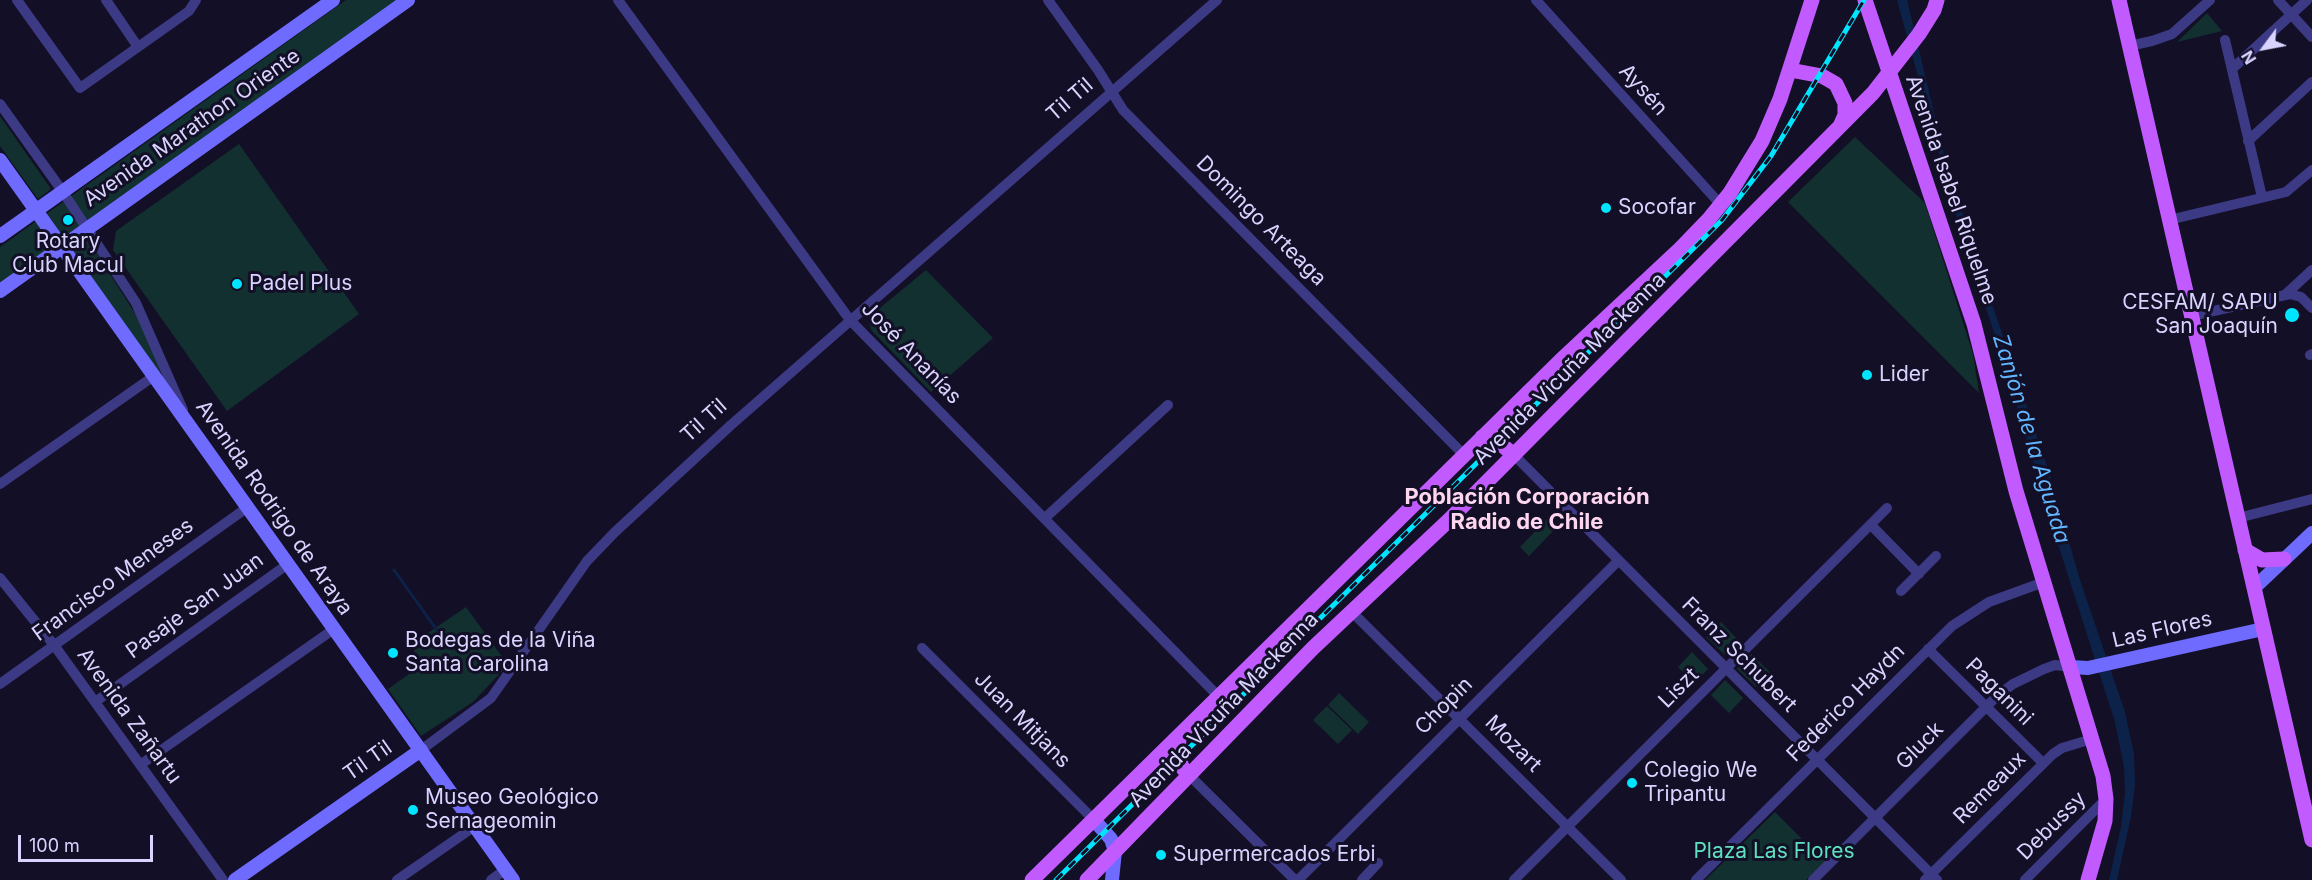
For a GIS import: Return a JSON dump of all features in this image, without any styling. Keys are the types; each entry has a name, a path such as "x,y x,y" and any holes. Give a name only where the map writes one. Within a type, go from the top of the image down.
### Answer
{"main road":[{"name":"Avenida Marathon Oriente","path":"0,236 333,0"},
{"name":"Avenida Marathon Oriente","path":"0,291 408,0"},
{"name":"Avenida Vicuña Mackenna","path":"1032,880 1575,346 1680,249 1721,205 1762,141 1790,70 1812,0"},
{"name":"Avenida Isabel Riquelme","path":"1865,0 1974,324 2016,491 2103,776 2106,799 2103,831 2088,880"},
{"name":"Avenida Vicuña Mackenna","path":"1087,880 1352,611 1439,531 1840,126 1889,75 1919,34 1934,10 1937,0"},
{"path":"2119,0 2312,840"},
{"path":"1790,70 1822,76 1836,84 1845,103 1845,116 1840,126"},
{"name":"Avenida Rodrigo de Araya","path":"0,160 510,875"},
{"path":"1482,437 1497,441 1514,455"},
{"path":"2254,588 2312,533"},
{"path":"2245,550 2262,560 2284,559"},
{"name":"Las Flores","path":"2070,667 2088,668 2263,629"},
{"path":"1179,737 1178,756 1182,767 1189,775"},
{"name":"Til Til","path":"235,880 420,750"},
{"path":"1094,820 1111,839 1115,851 1112,880"}],"street":[{"path":"17,0 80,88 189,11 195,1"},
{"path":"106,0 138,46"},
{"name":"José Ananías","path":"618,0 850,320 1219,697"},
{"name":"Domingo Arteaga","path":"1048,0 1098,70 1123,110 1464,455"},
{"name":"Til Til","path":"420,750 491,698 579,573 602,545 731,425 1217,0"},
{"name":"Aysén","path":"1536,0 1721,205"},
{"path":"2129,46 2172,34 2210,0"},
{"path":"2278,0 2312,37"},
{"path":"2232,69 2307,0"},
{"path":"2225,40 2262,197"},
{"path":"2248,141 2312,82"},
{"path":"0,104 63,192 142,314 190,427"},
{"path":"2169,220 2290,190 2312,170"},
{"path":"2286,294 2312,270"},
{"path":"2191,316 2286,294 2298,295 2312,308"},
{"path":"0,484 154,376"},
{"path":"1045,518 1168,405"},
{"name":"Franz Schubert","path":"1514,455 1931,878"},
{"path":"2238,518 2312,499"},
{"name":"Francisco Meneses","path":"0,684 248,507"},
{"name":"Liszt","path":"1514,880 1887,508"},
{"path":"1871,525 1918,573"},
{"path":"1901,591 1936,556"},
{"name":"Chopin","path":"1296,880 1618,561"},
{"name":"Pasaje San Juan","path":"95,702 288,564"},
{"name":"Avenida Zañartu","path":"0,578 54,645 223,880"},
{"name":"Federico Haydn","path":"1696,880 1952,626 1976,609 2001,597 2044,582"},
{"name":"Mozart","path":"1352,611 1621,880"},
{"path":"140,765 334,629"},
{"name":"Juan Mitjans","path":"922,648 1094,820"},
{"name":"Paganini","path":"1928,649 2043,763"},
{"name":"Gluck","path":"1813,880 2005,690 2023,678 2055,665 2070,667"},
{"name":"Remeaux","path":"1931,878 2043,763 2062,748 2092,739"},
{"path":"1189,775 1296,880"},
{"name":"Debussy","path":"2025,880 2106,799"},
{"path":"398,880 475,826"},
{"path":"1362,880 1378,863"},
{"path":"491,880 510,875"}],"green space":[{"path":"346,0 401,0 0,287 0,247"},
{"path":"2207,13 2222,31 2177,42"},
{"path":"0,116 51,189 38,199 0,146"},
{"path":"1855,137 1925,203 1973,354 1979,393 1788,202"},
{"name":"Padel Plus","path":"239,144 359,314 227,411 113,250 116,231"},
{"path":"89,241 136,315 163,370 158,373 72,253 73,249"},
{"path":"926,270 993,338 931,392 871,330 869,317"},
{"path":"1549,517 1558,526 1529,556 1520,547"},
{"path":"466,607 508,665 473,702 421,736 388,689 423,664 410,645"},
{"path":"1721,622 1739,641 1725,655 1706,637"},
{"path":"1692,652 1708,669 1694,683 1678,667"},
{"path":"1751,654 1770,672 1756,687 1737,669"},
{"path":"1725,680 1743,698 1729,713 1711,695"},
{"path":"1339,693 1369,722 1358,734 1328,705"},
{"path":"1327,706 1352,730 1338,744 1313,720"},
{"name":"Plaza Las Flores","path":"1775,812 1825,862 1806,880 1705,880"}],"water":[{"name":"Zanjón de la Aguada","path":"1897,0 1907,0 1944,154 2049,472 2080,580 2125,712 2134,754 2135,785 2131,817 2117,880 2109,880 2121,827 2125,793 2124,767 2115,722 1959,226"}],"waterway":[{"path":"394,570 439,633"}],"railway":[{"path":"1056,880 1722,220 1771,156 1864,0"}],"place":[{"name":"Socofar","path":"1606,208"},
{"name":"Rotary Club Macul","path":"68,220"},
{"name":"Padel Plus","path":"237,284"},
{"name":"CESFAM/ SAPU San Joaquín","path":"2292,315"},
{"name":"Lider","path":"1867,375"},
{"name":"Bodegas de la Viña Santa Carolina","path":"393,653"},
{"name":"Colegio We Tripantu","path":"1632,783"},
{"name":"Museo Geológico Sernageomin","path":"413,810"},
{"name":"Supermercados Erbi","path":"1161,855"}],"district":[{"name":"Población Corporación Radio de Chile","path":"1527,510"}]}
